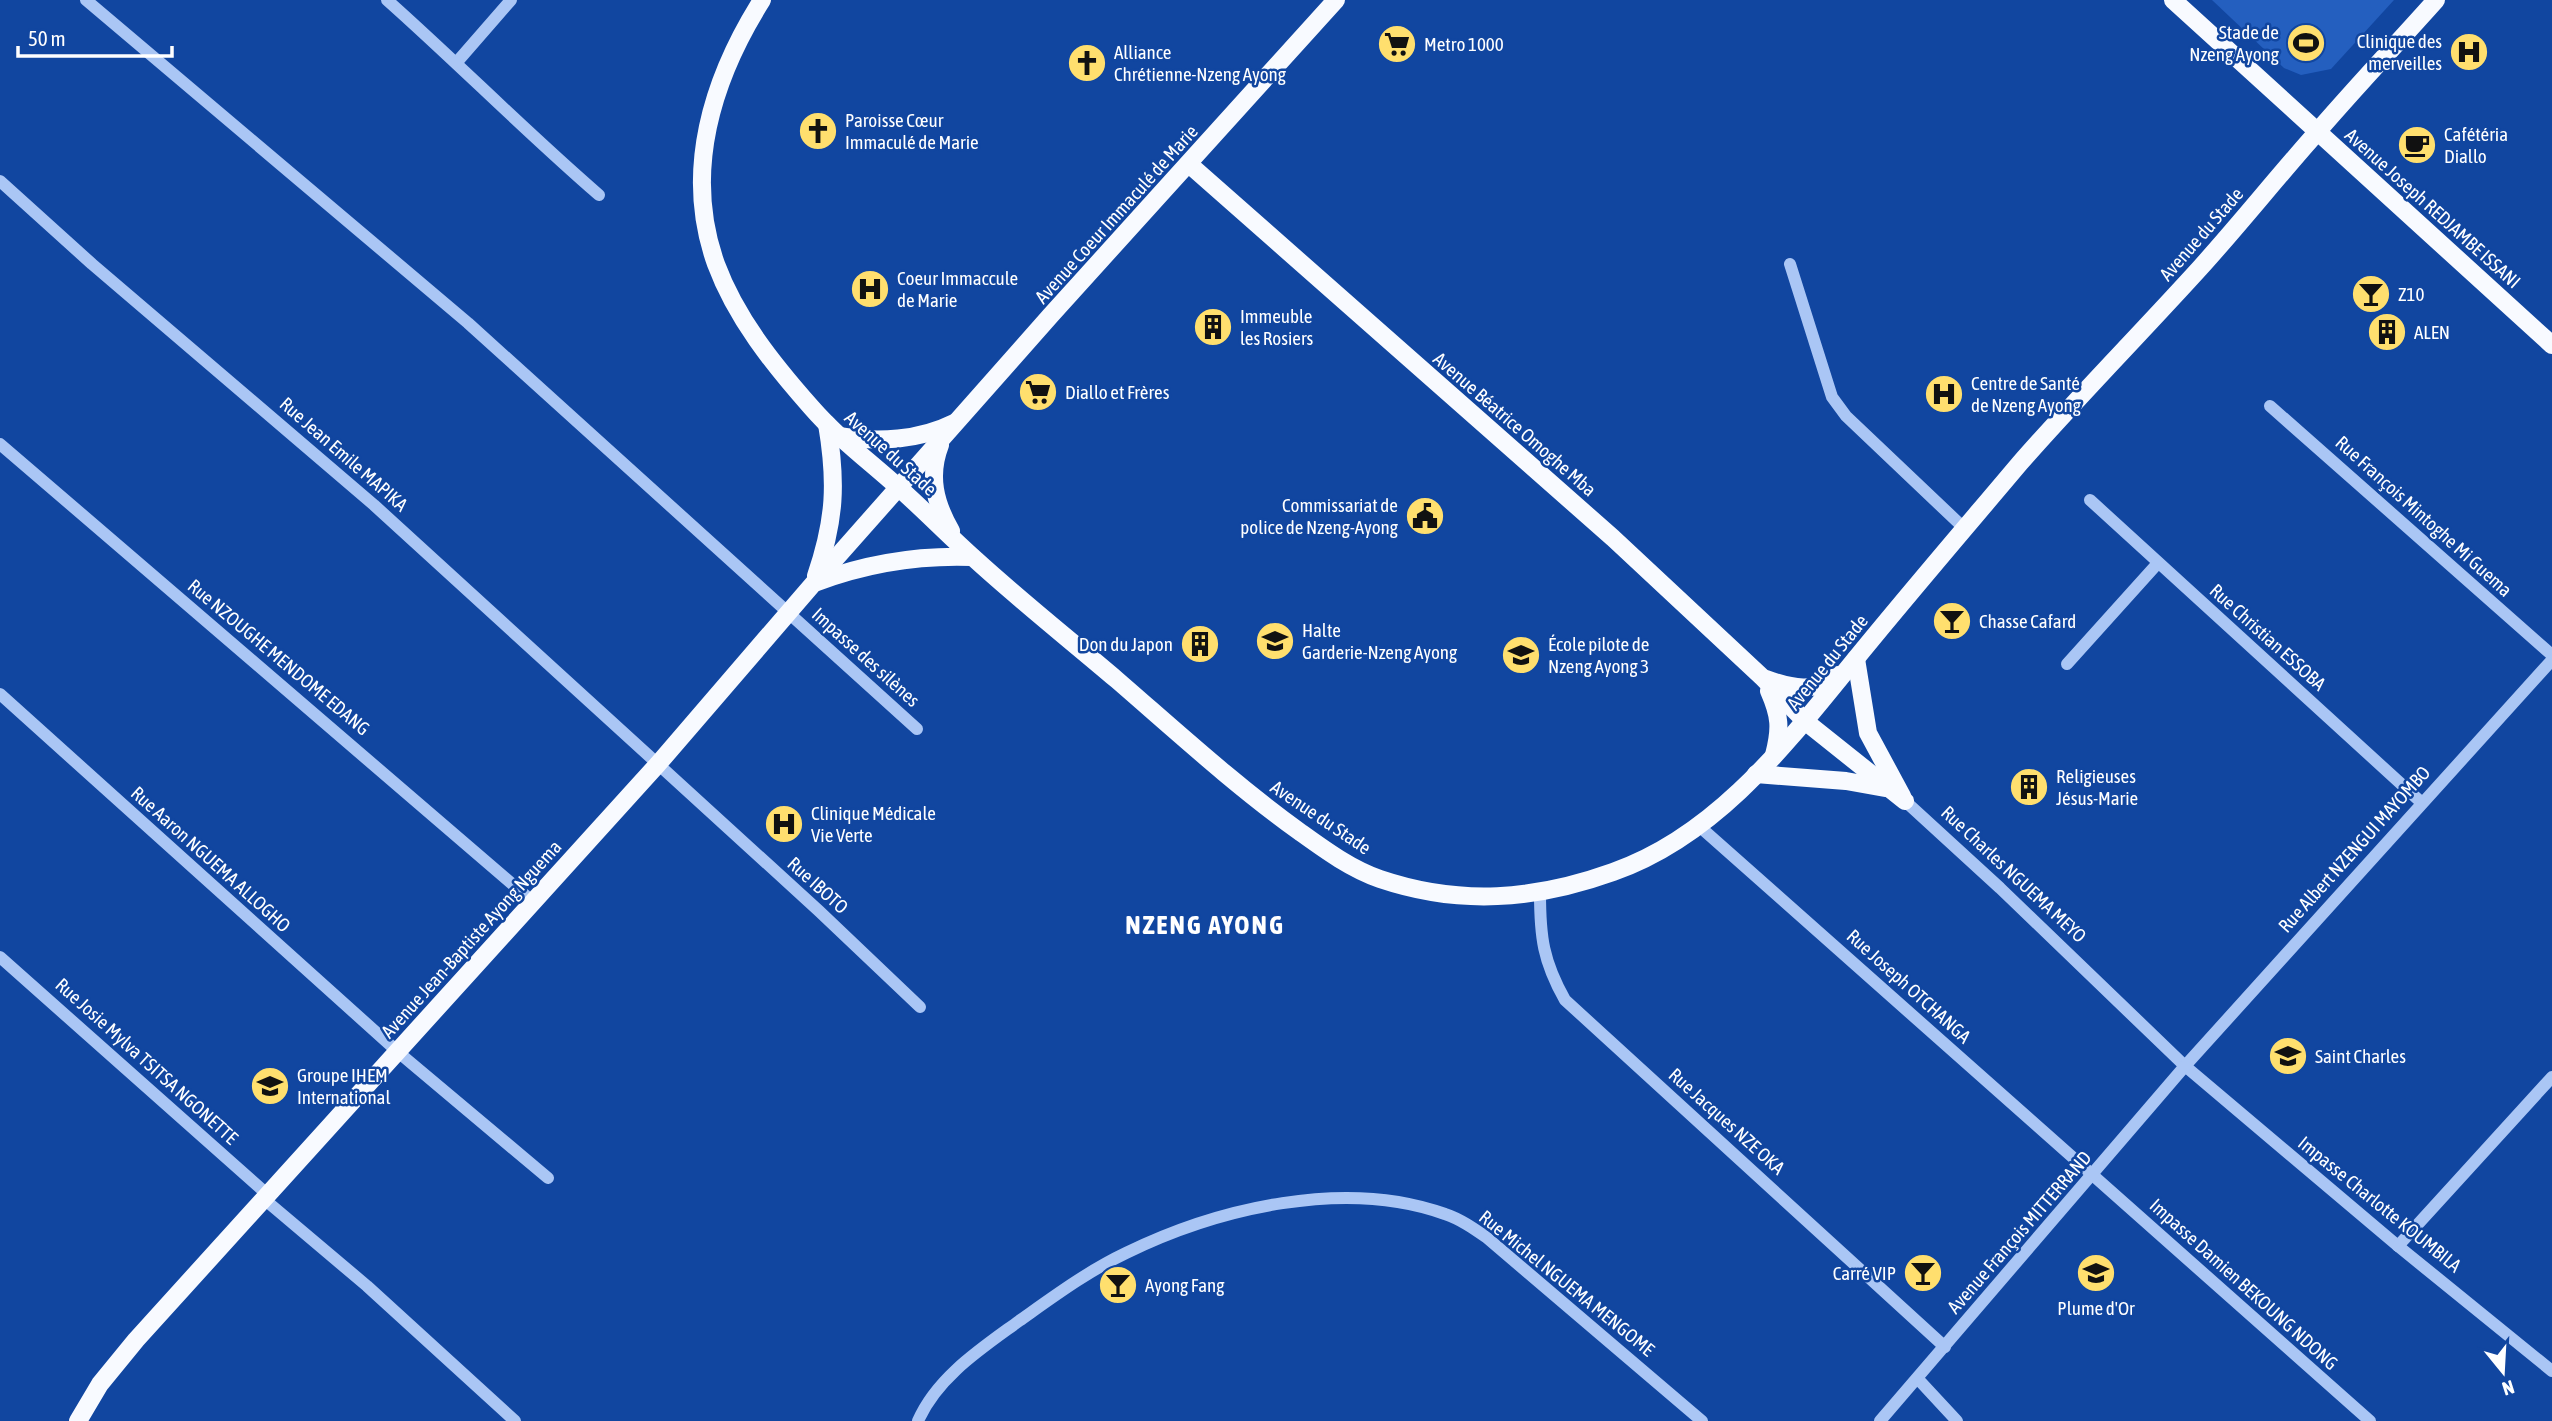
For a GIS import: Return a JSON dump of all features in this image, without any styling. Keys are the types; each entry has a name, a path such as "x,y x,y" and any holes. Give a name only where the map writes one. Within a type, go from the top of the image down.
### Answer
{"main road":[{"name":"Avenue du Stade","path":"762,0 743,30 712,100 704,146 703,198 707,232 726,288 749,329 777,368 833,430 972,557 1263,805 1328,852 1381,879 1442,894 1498,897 1540,893 1607,875 1636,864 1699,826 1773,758 1806,722 2025,458 2206,262 2318,131 2436,0"},
{"name":"Avenue Coeur Immaculé de Marie","path":"899,488 1051,315 1336,0"},
{"name":"Avenue Joseph REDJAMBE ISSANI","path":"2173,0 2550,338"},
{"name":"Avenue Béatrice Omoghe Mba","path":"1189,165 1613,538 1763,678 1806,722"},
{"path":"813,584 829,537 832,516 833,430 869,440 911,436 945,428 960,420"},
{"path":"941,442 932,473 934,489 956,541"},
{"path":"789,612 899,488"},
{"path":"813,584 850,570 900,559 923,556 972,557"},
{"name":"Avenue Jean-Baptiste Ayong Nguema","path":"78,1421 100,1384 136,1340 657,764 789,612"},
{"path":"1763,678 1785,686 1810,688 1827,684 1856,659"},
{"path":"1856,659 1868,733 1905,801"},
{"path":"1763,678 1779,714 1779,732 1773,758"},
{"name":"Rue Charles NGUEMA MEYO","path":"1806,722 1905,801"},
{"path":"1756,774 1873,785 1891,790 1905,801"}],"street":[{"name":"Impasse des silènes","path":"86,0 468,323 917,729"},
{"path":"387,0 599,195"},
{"path":"457,62 512,0"},
{"name":"Rue Jean Emile MAPIKA","path":"0,181 92,264 374,505 657,764"},
{"path":"1790,264 1832,397 1846,416 1965,529"},
{"name":"Rue François Mintoghe Mi Guema","path":"2270,406 2552,657"},
{"name":"Rue NZOUGHE MENDOME EDANG","path":"0,444 532,901"},
{"name":"Rue Christian ESSOBA","path":"2090,500 2422,803"},
{"path":"2067,664 2158,563"},
{"name":"Rue Albert NZENGUI MAYOMBO","path":"2185,1066 2552,657"},
{"name":"Rue Aaron NGUEMA ALLOGHO","path":"0,694 398,1052 548,1178"},
{"name":"Rue IBOTO","path":"657,764 920,1007"},
{"name":"Rue Charles NGUEMA MEYO","path":"1905,801 2000,888 2185,1066"},
{"name":"Rue Joseph OTCHANGA","path":"1699,826 2094,1175"},
{"name":"Rue Jacques NZE OKA","path":"1540,893 1540,928 1544,951 1551,976 1565,1000 1945,1347"},
{"name":"Rue Josie Mylva TSITSA NGONETTE","path":"0,957 515,1421"},
{"name":"Avenue François MITTERRAND","path":"1880,1421 2185,1066"},
{"name":"Impasse Charlotte KOUMBILA","path":"2185,1066 2398,1246 2552,1369"},
{"path":"2398,1246 2552,1077"},
{"name":"Impasse Damien BEKOUNG NDONG","path":"2094,1175 2370,1421"},
{"name":"Rue Michel NGUEMA MENGOME","path":"918,1421 939,1388 990,1342 1072,1285 1126,1252 1199,1223 1247,1210 1299,1200 1356,1199 1417,1206 1446,1214 1486,1237 1702,1421"},
{"path":"1918,1379 1957,1421"}],"shaded area":[{"name":"Stade de Nzeng Ayong","path":"2212,0 2394,0 2331,69 2301,75 2284,68"}],"place":[{"name":"Stade de Nzeng Ayong","path":"2306,43"},
{"name":"Metro 1000","path":"1397,44"},
{"name":"Clinique des merveilles","path":"2469,52"},
{"name":"Alliance Chrétienne-Nzeng Ayong","path":"1087,63"},
{"name":"Paroisse Cœur Immaculé de Marie","path":"818,131"},
{"name":"Cafétéria Diallo","path":"2417,145"},
{"name":"Coeur Immaccule de Marie","path":"870,289"},
{"name":"Z10","path":"2371,294"},
{"name":"Immeuble les Rosiers","path":"1213,327"},
{"name":"ALEN","path":"2387,332"},
{"name":"Diallo et Frères","path":"1038,392"},
{"name":"Centre de Santé de Nzeng Ayong","path":"1944,394"},
{"name":"Commissariat de police de Nzeng-Ayong","path":"1425,516"},
{"name":"Chasse Cafard","path":"1952,621"},
{"name":"Halte Garderie-Nzeng Ayong","path":"1275,641"},
{"name":"Don du Japon","path":"1200,644"},
{"name":"École pilote de Nzeng Ayong 3","path":"1521,655"},
{"name":"Religieuses Jésus-Marie","path":"2029,787"},
{"name":"Clinique Médicale Vie Verte","path":"784,824"},
{"name":"Saint Charles","path":"2288,1056"},
{"name":"Groupe IHEM International","path":"270,1086"},
{"name":"Carré VIP","path":"1923,1273"},
{"name":"Plume d'Or","path":"2096,1273"},
{"name":"Ayong Fang","path":"1118,1285"}],"district":[{"name":"NZENG AYONG","path":"1205,925"}]}
